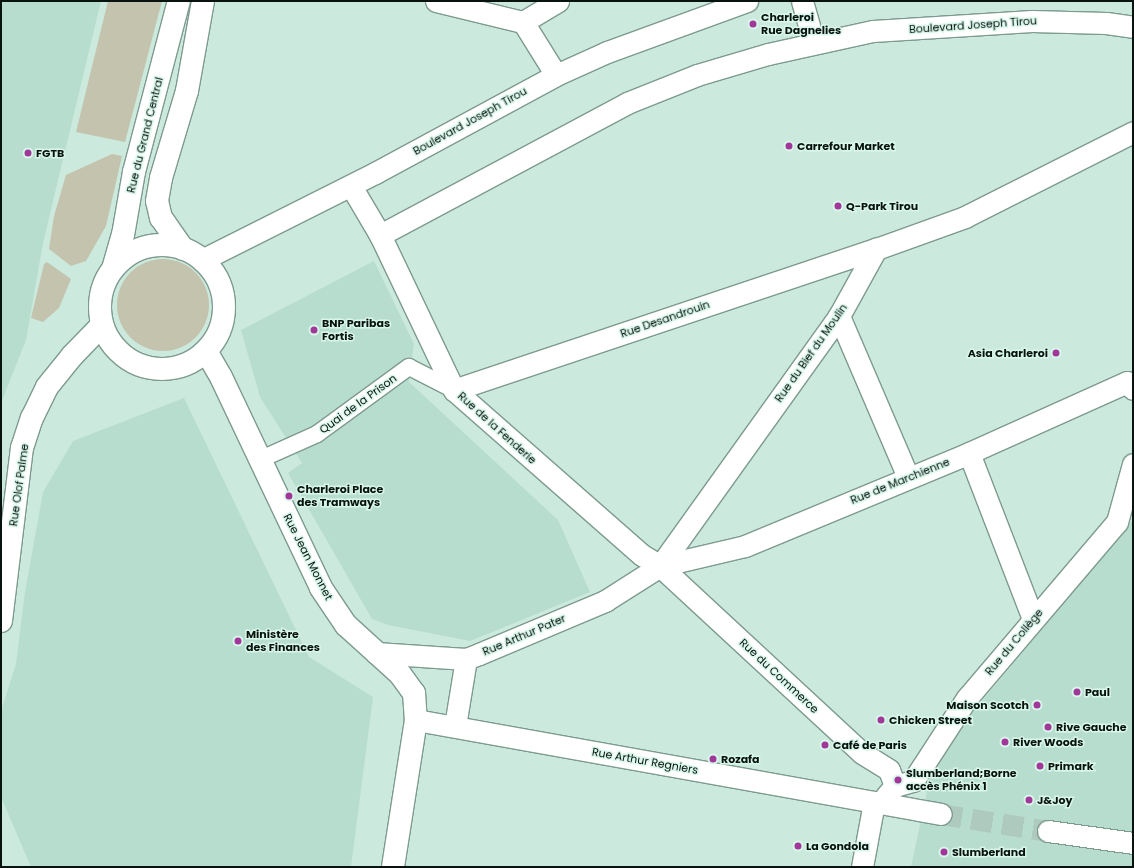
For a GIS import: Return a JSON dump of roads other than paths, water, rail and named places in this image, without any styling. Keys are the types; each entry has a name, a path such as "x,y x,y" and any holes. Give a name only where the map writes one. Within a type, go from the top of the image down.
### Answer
{"main road":[{"name":"Rue du Grand Central","path":"113,269 123,235 134,172 179,1"},
{"path":"183,249 161,218 157,201 161,178 186,91 203,1"},
{"path":"164,245 183,249 202,260 218,283 224,304 222,322 216,337 206,351 180,366 151,368 137,364 122,355 110,342 102,325 100,299 103,286 113,269 127,256 145,248 164,245"},
{"name":"Rue Olof Palme","path":"1,621 22,448 32,418 47,387 72,356 102,325"},
{"name":"Rue Jean Monnet","path":"206,351 221,376 259,460 321,588 346,625 400,674 414,693 416,720 393,867"}],"street":[{"path":"436,1 523,22 556,75"},
{"path":"523,22 558,1"},
{"name":"Boulevard Joseph Tirou","path":"202,260 351,186 556,75 608,52 748,1"},
{"path":"802,1 814,43"},
{"name":"Boulevard Joseph Tirou","path":"380,235 627,103 697,75 768,54 873,31 1032,21 1106,23 1133,27"},
{"path":"876,249 989,207 1133,132"},
{"name":"Rue de la Fenderie","path":"351,186 380,235 454,390 642,555 660,566"},
{"name":"Rue du Bief du Moulin","path":"660,566 840,316 876,249"},
{"name":"Rue Desandrouin","path":"454,390 876,249"},
{"path":"840,316 908,477"},
{"name":"Quai de la Prison","path":"259,460 317,434 409,367 454,390"},
{"name":"Rue de Marchienne","path":"660,566 745,546 908,477 969,453 1131,383"},
{"path":"969,453 1033,619"},
{"name":"Rue du Collège","path":"874,802 884,798 894,786 913,780 967,698 1117,522 1133,464"},
{"name":"Rue Arthur Pater","path":"376,653 466,658 605,600 660,566"},
{"name":"Rue du Commerce","path":"660,566 862,753 889,770 894,786"},
{"path":"455,726 466,658"},
{"name":"Rue Arthur Regniers","path":"416,720 941,814"},
{"path":"862,867 874,802"},
{"path":"1048,831 1133,843"}],"tunnel":[{"path":"941,814 1048,831"}],"place":[{"name":"Charleroi Rue Dagnelies","path":"753,24"},
{"name":"Carrefour Market","path":"789,146"},
{"name":"FGTB","path":"28,153"},
{"name":"Q-Park Tirou","path":"838,206"},
{"name":"BNP Paribas Fortis","path":"314,330"},
{"name":"Asia Charleroi","path":"1056,353"},
{"name":"Charleroi Place des Tramways","path":"289,496"},
{"name":"Ministère des Finances","path":"238,641"},
{"name":"Paul","path":"1077,692"},
{"name":"Maison Scotch","path":"1037,705"},
{"name":"Chicken Street","path":"881,720"},
{"name":"Rive Gauche","path":"1048,727"},
{"name":"River Woods","path":"1005,742"},
{"name":"Café de Paris","path":"825,745"},
{"name":"Rozafa","path":"713,759"},
{"name":"Primark","path":"1040,766"},
{"name":"Slumberland;Borne accès Phénix 1","path":"898,780"},
{"name":"J&Joy","path":"1029,800"},
{"name":"La Gondola","path":"798,846"},
{"name":"Slumberland","path":"944,852"}]}
